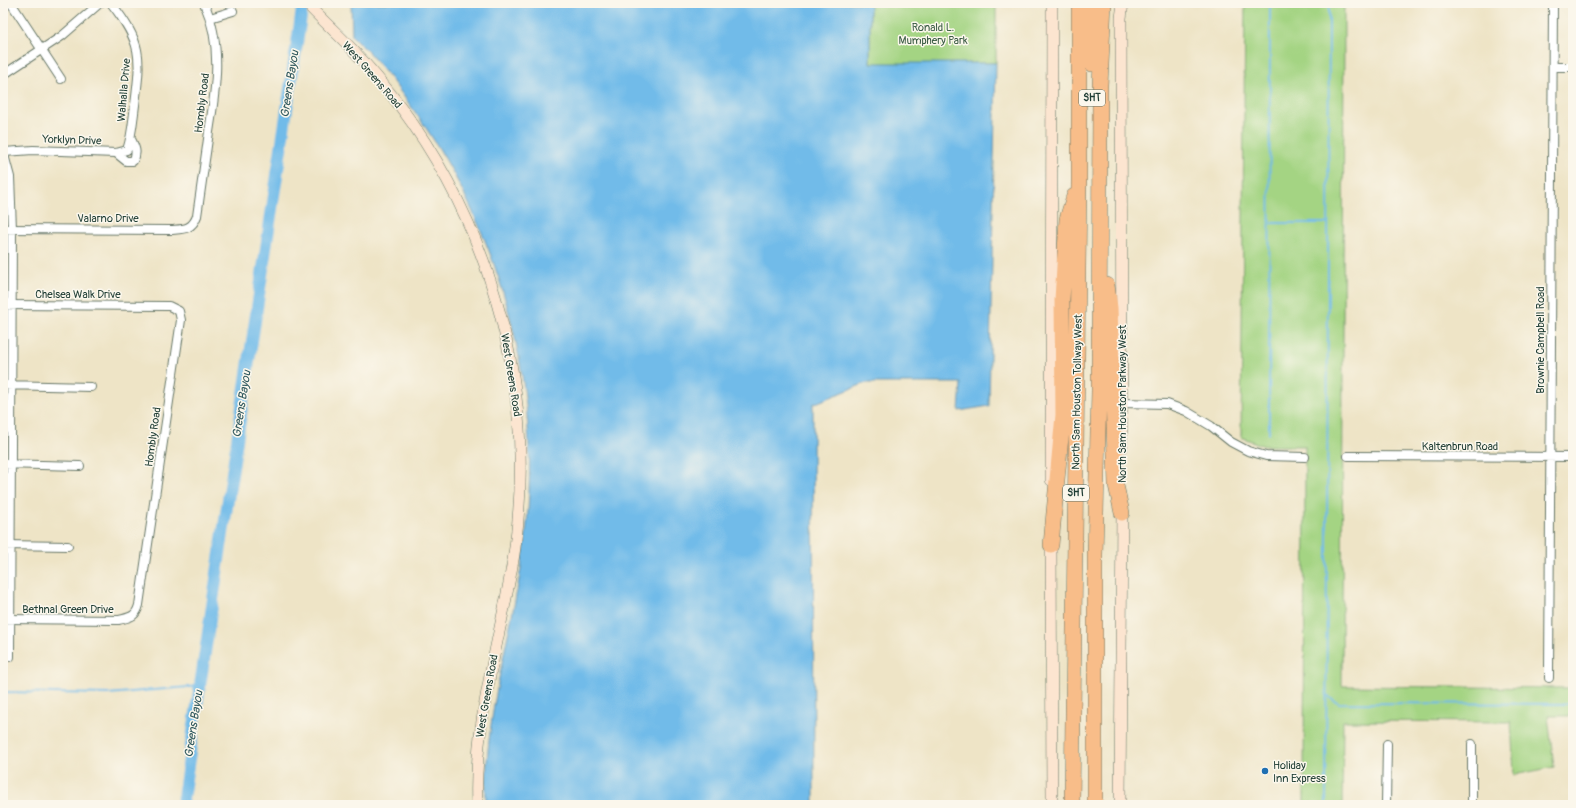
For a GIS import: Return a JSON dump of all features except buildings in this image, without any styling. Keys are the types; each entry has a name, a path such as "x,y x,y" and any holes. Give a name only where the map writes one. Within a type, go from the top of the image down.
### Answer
{"highway":[{"name":"North Sam Houston Tollway West","path":"1072,805 1079,180 1079,3"},
{"name":"North Sam Houston Tollway West","path":"1092,3 1090,392 1092,518 1095,554"},
{"name":"North Sam Houston Tollway West","path":"1095,805 1095,554 1099,390 1100,85 1104,3"},
{"path":"1051,545 1063,415 1062,300 1067,219 1079,180"},
{"path":"1099,228 1110,308 1116,486 1122,513"}],"main road":[{"name":"West Greens Road","path":"306,3 352,49 381,82 418,132 442,171 459,203 485,265 508,346 516,396 519,430 520,480 518,513 510,578 482,721 477,768 476,805"},
{"path":"1052,3 1052,805"},
{"name":"North Sam Houston Parkway West","path":"1120,805 1122,513 1121,18 1123,3"}],"street":[{"path":"11,3 41,51 61,79"},
{"path":"3,75 62,36 100,3"},
{"name":"Walhalla Drive","path":"111,3 129,27 137,46 140,70 131,139 136,149 135,157 133,161 126,161 116,153"},
{"name":"Hombly Road","path":"198,208 217,77 216,44 210,18 204,3"},
{"name":"Brownie Campbell Road","path":"1550,678 1549,590 1553,3"},
{"path":"210,18 233,11"},
{"path":"1553,67 1573,67"},
{"name":"Yorklyn Drive","path":"3,151 32,150 116,153 127,150 131,139"},
{"path":"3,151 10,177 12,229 12,305 7,385 7,619 10,657"},
{"name":"Valarno Drive","path":"3,229 186,229 194,223 198,208"},
{"name":"Chelsea Walk Drive","path":"3,305 152,306"},
{"name":"Hombly Road","path":"141,594 182,320 179,311 169,306 152,306"},
{"path":"7,385 91,387"},
{"path":"1122,403 1167,404 1186,411 1211,426 1231,442 1248,451 1266,456 1305,457"},
{"name":"Kaltenbrun Road","path":"1348,456 1573,457"},
{"path":"7,464 80,466"},
{"path":"7,545 68,546"},
{"name":"Bethnal Green Drive","path":"7,619 119,620 132,616 137,612 141,594"},
{"path":"1386,805 1387,744"},
{"path":"1472,744 1472,805"}],"green space":[{"name":"Ronald L. Mumphery Park","path":"870,3 996,3 996,63 870,64"},
{"path":"1245,3 1344,3 1342,686 1573,688 1573,716 1548,716 1554,767 1514,775 1511,722 1343,721 1342,805 1304,805 1305,446 1264,446 1241,437"}],"water":[{"path":"351,3 870,3 870,63 996,63 989,406 959,411 961,383 866,383 813,404 814,805 486,805 486,773 489,740 499,676 519,581 524,549 529,491 528,434 522,376 511,320 494,265 473,212 446,160 415,112 385,72 352,36"}],"waterway":[{"name":"Greens Bayou","path":"182,805 303,3"},
{"path":"1269,434 1270,3"},
{"path":"1326,805 1329,3"},
{"path":"1270,223 1328,223"},
{"path":"3,692 108,694 200,686"},
{"path":"1327,696 1339,703 1573,704"}],"place":[{"name":"Holiday Inn Express","path":"1265,771"}]}
